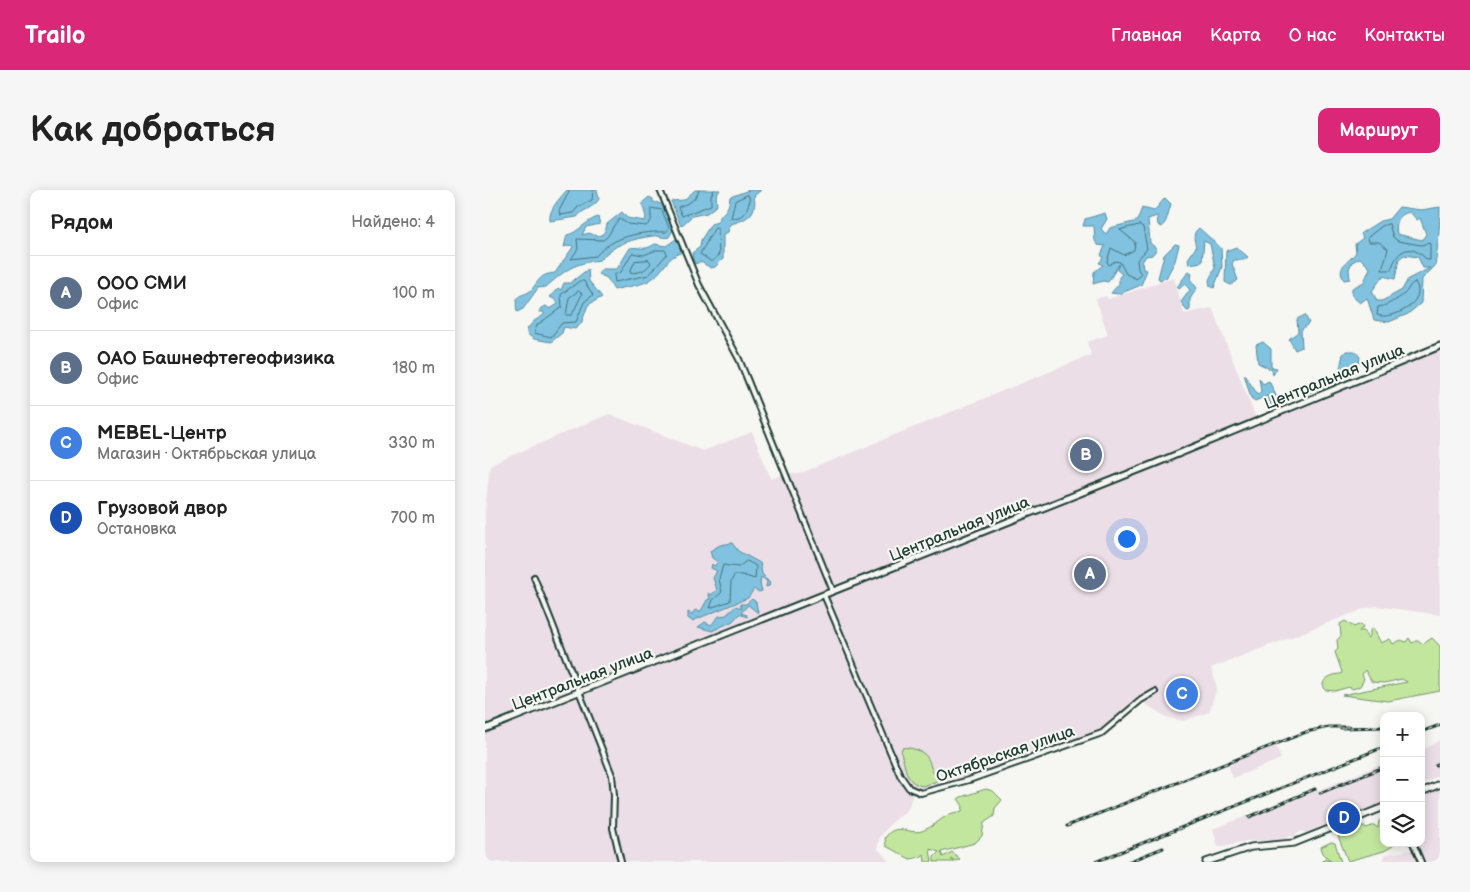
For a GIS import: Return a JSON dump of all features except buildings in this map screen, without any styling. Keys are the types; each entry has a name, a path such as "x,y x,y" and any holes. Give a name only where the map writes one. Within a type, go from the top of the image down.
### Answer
{"main road":[{"path":"1425,790 1440,784"},
{"path":"1206,862 1251,847 1294,843 1380,809"}],"street":[{"path":"660,190 699,285 739,359 833,591"},
{"name":"Центральная улица","path":"485,729 1148,467 1440,346"},
{"path":"533,577 612,778 613,828 621,862"},
{"name":"Октябрьская улица","path":"824,595 900,775 905,784 917,792 925,793 969,780 1102,733 1141,700 1155,692"},
{"path":"1415,847 1421,862"}],"shaded area":[{"path":"1174,278 1184,314 1212,308 1257,421 1440,346 1440,615 1377,606 1366,608 1211,668 1217,688 1209,712 1183,721 1166,717 1141,701 1110,728 1036,757 925,793 914,791 908,809 889,825 880,837 877,848 890,862 485,862 485,510 490,465 609,414 703,451 752,432 771,479 785,474 799,474 1091,355 1087,342 1108,335 1096,299 1106,296 1108,299"},
{"path":"1440,740 1440,775 1425,782 1425,757 1425,749"},
{"path":"1276,745 1281,759 1233,778 1228,764"},
{"path":"1380,765 1380,805 1305,833 1303,831 1296,834 1296,837 1293,838 1292,835 1284,840 1247,841 1218,847 1213,829 1247,816 1251,818"},
{"path":"1440,784 1440,862 1384,862 1384,855 1415,849 1414,847 1425,847 1425,790"}],"green space":[{"path":"1345,621 1354,627 1361,624 1363,627 1359,631 1365,631 1367,638 1370,636 1370,630 1373,628 1381,643 1390,639 1393,644 1401,640 1406,642 1409,638 1412,643 1418,640 1423,644 1432,638 1440,646 1440,691 1388,701 1342,695 1407,682 1402,679 1384,683 1372,682 1365,670 1362,674 1364,679 1360,686 1353,689 1349,687 1335,691 1325,690 1323,684 1326,679 1342,672 1335,652 1338,649 1337,640 1341,636 1340,624"},
{"path":"902,748 914,749 925,755 934,774 938,778 937,781 923,786 912,781 905,768 901,754"},
{"path":"986,789 993,791 1002,800 995,808 994,816 984,823 982,836 975,843 941,852 943,857 952,852 960,859 956,861 950,858 954,862 934,862 934,857 939,852 930,849 932,862 925,862 924,854 921,857 910,859 886,846 885,838 893,830 922,831 950,814 962,811 963,806 958,799 961,797"},
{"path":"1379,821 1380,847 1391,847 1384,851 1348,861 1338,836 1363,826 1367,828 1374,825 1378,828"},
{"path":"1331,842 1335,843 1341,862 1321,862 1325,858 1331,861 1323,853 1321,847"}],"water":[{"path":"567,190 597,190 599,199 577,217 550,221 553,208"},
{"path":"695,190 720,190 716,196 717,205 707,213 692,216 681,226 671,201 684,200"},
{"path":"749,190 761,190 754,196 754,208 749,216 731,224 728,232 723,235 723,259 715,267 711,268 701,262 694,264 692,253 700,247 701,240 711,224 718,222 727,209 730,197"},
{"path":"649,197 653,199 653,202 662,205 667,211 674,228 669,237 653,236 639,238 617,246 600,260 570,268 546,287 538,288 523,309 517,312 518,297 530,291 542,277 555,273 573,247 571,245 564,247 567,235 598,217 600,224 586,227 582,235 589,233 599,236 605,231 607,224 622,212 627,218 645,221 646,217 642,203"},
{"path":"1165,198 1171,204 1166,221 1162,227 1158,225 1157,216 1148,219 1150,243 1157,249 1152,255 1146,256 1142,262 1143,269 1147,270 1141,285 1119,294 1111,293 1119,284 1119,277 1122,274 1117,270 1119,264 1108,282 1103,281 1093,284 1094,272 1103,265 1099,263 1103,258 1101,255 1105,246 1098,245 1095,241 1094,226 1083,226 1085,219 1105,213 1107,219 1101,229 1106,234 1110,228 1137,221 1142,208 1154,211"},
{"path":"1399,207 1421,210 1440,207 1435,266 1422,279 1421,303 1408,314 1389,322 1374,320 1367,298 1360,303 1352,296 1352,288 1364,282 1370,268 1360,258 1352,262 1349,269 1350,279 1344,280 1341,271 1344,264 1356,252 1355,244 1363,238 1361,233 1380,221 1389,219","holes":["1410,212 1417,220 1420,218 1426,234 1422,240 1397,234 1396,226 1398,220","1404,255 1418,257 1423,268 1430,268 1408,279 1402,290 1382,301 1377,301 1372,291 1383,276 1395,279 1399,259"]},
{"path":"1199,228 1221,248 1222,267 1214,288 1210,286 1209,280 1215,268 1210,244 1204,241 1202,262 1189,264 1188,259 1196,247 1194,234"},
{"path":"676,239 683,252 673,256 657,274 645,283 614,290 607,278 598,274 602,269 617,269 630,248 645,248 655,244 666,246"},
{"path":"1175,244 1179,245 1175,261 1166,278 1160,280 1158,278 1164,255"},
{"path":"1236,247 1248,257 1244,260 1234,260 1232,264 1238,280 1231,285 1225,282 1226,251"},
{"path":"588,269 589,281 602,297 588,305 581,324 575,329 564,327 562,333 551,342 534,339 527,334 527,329 534,321 544,315 544,312 539,312 540,309 546,306 550,309 558,304 556,300 550,297 558,288 561,290 564,283 570,283"},
{"path":"1189,271 1192,273 1191,280 1197,288 1190,299 1190,310 1187,311 1181,302 1190,290 1185,284 1179,289 1177,287"},
{"path":"1305,315 1309,323 1301,330 1302,347 1295,350 1289,339 1298,332 1297,319"},
{"path":"1263,342 1271,349 1271,367 1277,368 1273,375 1272,370 1258,363 1256,345"},
{"path":"1347,351 1355,351 1360,357 1359,363 1347,368 1339,383 1312,391 1304,397 1313,388 1331,384 1339,373 1343,354"},
{"path":"1244,374 1258,395 1261,391 1259,378 1263,384 1269,381 1280,404 1273,409 1267,396 1255,401 1251,398"},
{"path":"732,543 738,551 760,563 762,574 770,582 769,586 766,587 767,581 761,577 762,591 759,592 754,589 748,598 692,621 688,618 688,612 692,614 695,610 701,611 707,600 710,599 708,593 711,595 717,590 713,578 717,571 711,568 712,564 714,566 718,562 712,558 710,551 720,545"},
{"path":"752,599 756,602 758,613 748,605 741,613 747,615 747,617 739,614 733,621 712,631 698,627 705,622 711,625 719,616 726,615 736,606 742,609 740,604 746,604"}],"railway":[{"path":"1425,731 1440,725"},
{"path":"1067,826 1306,732 1329,727 1349,727"},
{"path":"1341,728 1380,727"},
{"path":"1095,862 1380,749"},
{"path":"1436,765 1440,762"},
{"path":"1320,793 1380,769"},
{"path":"1249,817 1315,789"},
{"path":"1128,862 1163,848"}],"place":[{"name":"ОАО Башнефтегеофизика","path":"1086,455"},
{"name":"ООО СМИ","path":"1090,574"},
{"name":"MEBEL-Центр","path":"1182,694"},
{"name":"Грузовой двор","path":"1344,818"}]}
